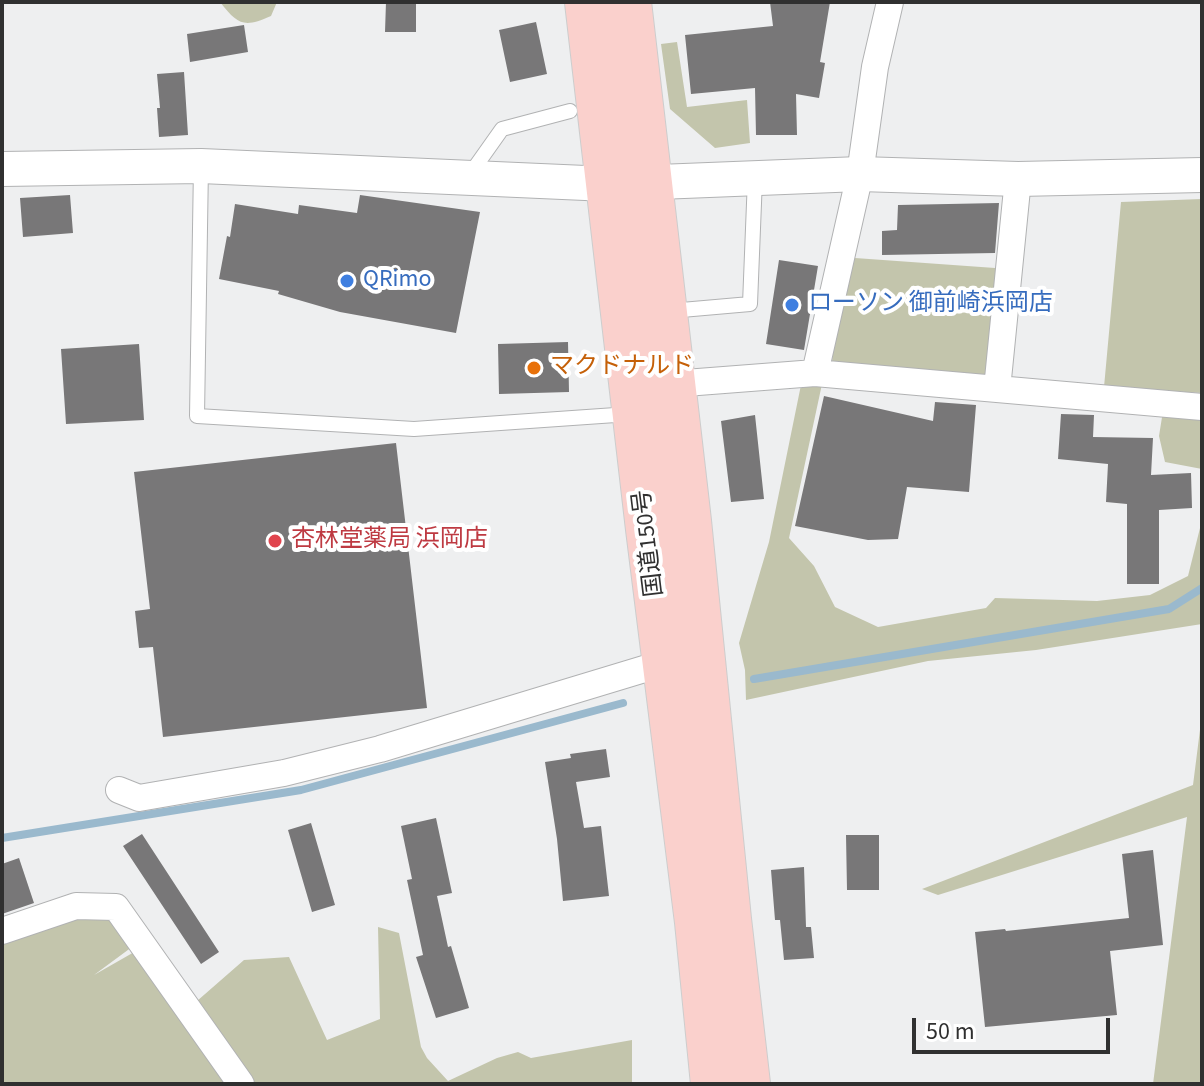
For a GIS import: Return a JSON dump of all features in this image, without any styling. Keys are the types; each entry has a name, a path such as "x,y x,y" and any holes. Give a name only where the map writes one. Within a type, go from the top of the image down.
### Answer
{"highway":[{"name":"国道150号","path":"587,2 628,183 664,312 748,1084"},
{"name":"国道150号","path":"629,2 628,183 634,413 697,922 713,1084"}],"street":[{"path":"815,373 860,174 875,67 890,2"},
{"path":"2,169 201,166 628,183 860,174 1018,179 1202,175"},
{"path":"997,389 1018,179"},
{"path":"672,384 815,373 1202,407"},
{"path":"119,790 139,798 284,773 380,749 664,663"},
{"path":"2,931 76,906 116,907 241,1084"}],"lane":[{"path":"468,177 502,129 570,111"},
{"path":"201,166 197,416 414,429 634,413"},
{"path":"664,312 750,304 755,177"}],"green space":[{"path":"220,2 277,2 271,16 248,23 237,20"},
{"path":"677,42 687,107 747,100 750,143 715,148 670,109 661,44"},
{"path":"1202,199 1202,393 1104,387 1121,202"},
{"path":"841,257 1009,269 989,388 831,374"},
{"path":"802,380 822,384 789,538 814,566 835,607 878,627 986,608 995,598 1097,601 1150,595 1188,576 1202,520 1202,624 1036,650 928,661 746,700 745,670 739,643 769,542"},
{"path":"1163,411 1202,415 1202,469 1165,462 1159,436"},
{"path":"1202,714 1202,1084 1153,1084 1187,817 938,895 922,889 1193,785"},
{"path":"110,911 136,944 94,975 136,951 189,1008 244,960 289,957 327,1040 380,1019 378,927 399,933 421,1047 448,1081 497,1058 518,1052 531,1058 632,1040 632,1084 2,1084 2,935"}],"building":[{"path":"386,2 416,2 416,32 385,32"},
{"path":"770,2 830,2 820,62 825,63 819,98 796,94 797,135 756,135 755,88 691,94 685,35 773,26"},
{"path":"536,22 547,74 510,82 499,30"},
{"path":"244,25 248,52 190,62 187,34"},
{"path":"184,72 188,135 159,137 157,74"},
{"path":"70,195 73,233 23,237 20,198"},
{"path":"360,195 480,212 456,333 340,312 278,294 279,291 219,279 235,204 298,214 299,205 357,213"},
{"path":"999,203 995,253 882,255 882,231 897,230 898,205"},
{"name":"ローソン 御前崎浜岡店","path":"779,260 818,266 804,350 766,344"},
{"name":"マクドナルド","path":"568,342 569,392 499,394 498,344"},
{"path":"139,344 144,420 66,424 61,349"},
{"path":"824,396 933,421 935,402 976,405 969,492 907,487 898,539 868,540 795,526"},
{"path":"1061,414 1094,415 1093,437 1153,438 1151,475 1191,473 1192,508 1159,510 1159,584 1127,584 1127,504 1106,502 1108,464 1058,459"},
{"path":"755,415 764,499 731,502 721,421"},
{"name":"杏林堂薬局 浜岡店","path":"396,443 427,708 163,737 153,647 139,648 135,611 150,609 134,472"},
{"path":"606,749 610,777 576,782 584,828 601,826 609,896 563,901 545,762 571,758 570,754"},
{"path":"436,818 452,893 437,896 448,947 451,946 469,1008 436,1018 416,957 423,955 407,880 412,879 401,826"},
{"path":"311,823 335,905 312,912 288,830"},
{"path":"142,834 219,952 201,964 123,846"},
{"path":"846,835 879,835 879,890 847,890"},
{"path":"1153,850 1163,945 1110,951 1117,1015 985,1027 975,932 1129,918 1122,854"},
{"path":"19,858 34,903 2,914 2,864"},
{"path":"804,867 806,927 811,927 814,958 784,960 780,920 775,920 771,870"}],"waterway":[{"path":"754,679 1169,609 1202,588"},
{"path":"2,838 301,790 623,703"}],"place":[{"name":"QRimo","path":"347,281"},
{"name":"ローソン 御前崎浜岡店","path":"792,305"},
{"name":"マクドナルド","path":"534,368"},
{"name":"杏林堂薬局 浜岡店","path":"275,541"}]}
